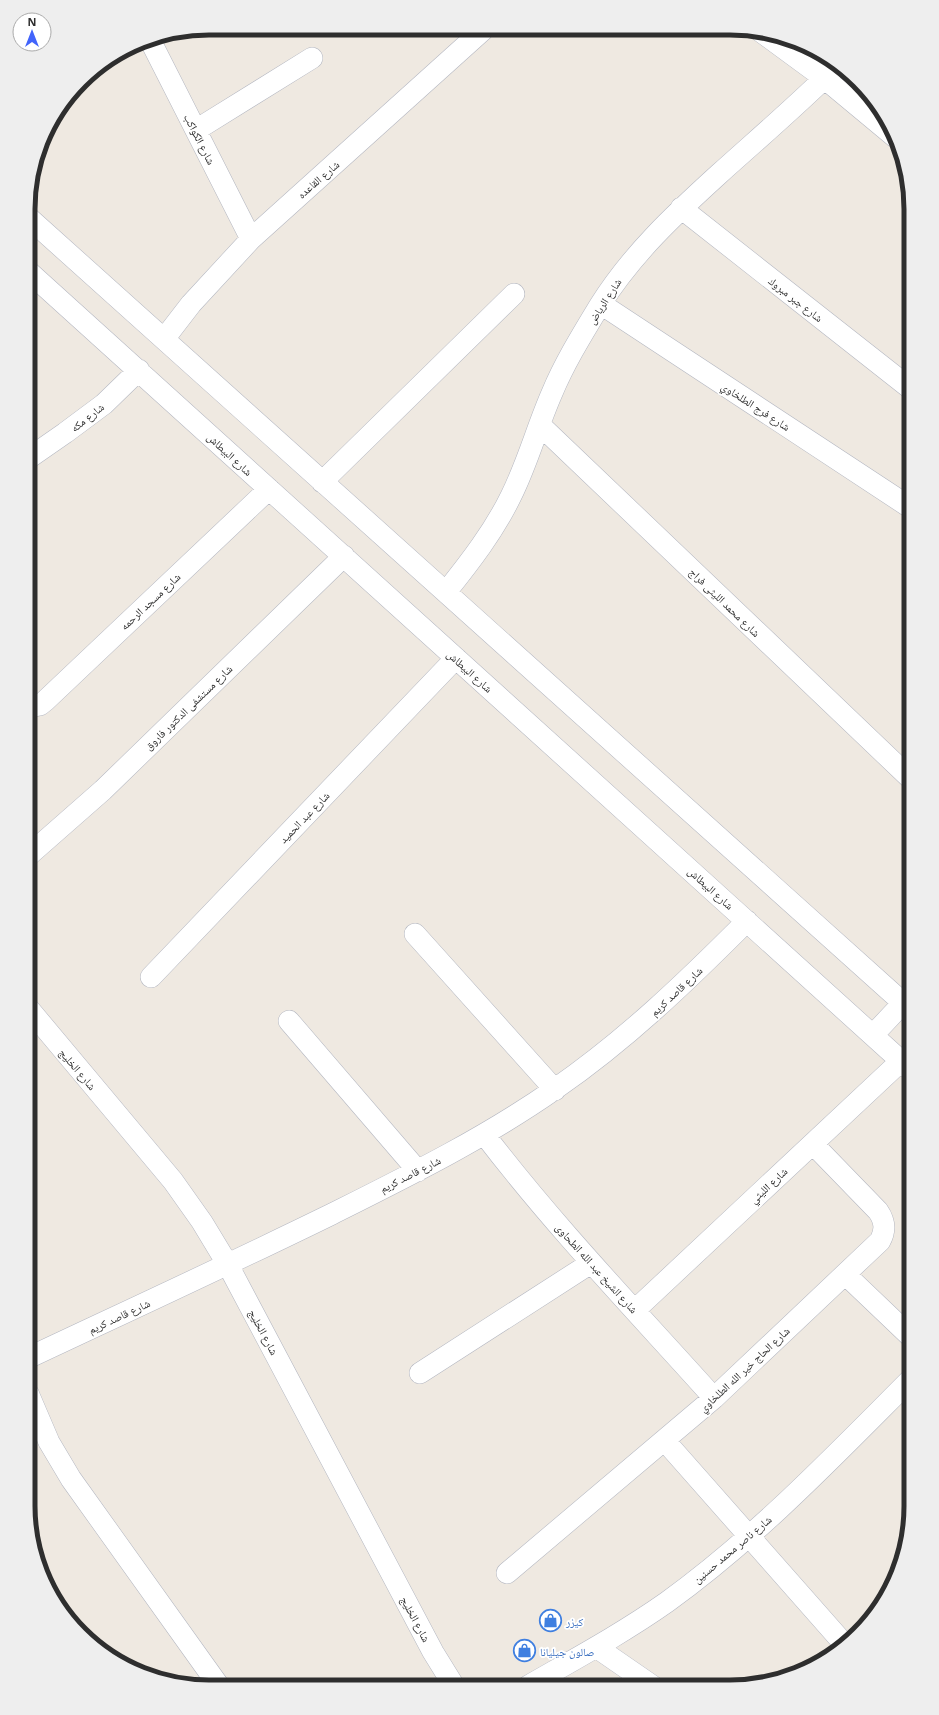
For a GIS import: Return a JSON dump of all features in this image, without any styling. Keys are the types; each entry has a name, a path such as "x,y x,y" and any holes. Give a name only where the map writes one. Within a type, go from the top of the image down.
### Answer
{"street":[{"name":"شارع القاعده","path":"164,339 191,304 251,239 477,35"},
{"path":"779,42 831,72 882,124"},
{"name":"شارع الكواكب","path":"152,44 251,239"},
{"path":"196,130 312,58"},
{"name":"شارع الرياض","path":"446,592 483,543 511,497 527,462 552,393 567,362 601,304 644,246 681,208 831,72"},
{"name":"شارع جبر مبروك","path":"681,208 904,383"},
{"path":"35,223 904,1004"},
{"name":"شارع البيطاش","path":"35,277 904,1064"},
{"path":"322,482 514,294"},
{"name":"شارع فرج الطلخاوي","path":"601,304 904,503"},
{"name":"شارع مكه","path":"35,454 104,404 139,370"},
{"name":"شارع محمد الليثى فراج","path":"540,425 904,772"},
{"name":"شارع مسجد الرحمه","path":"35,706 40,705 45,701 269,489"},
{"name":"شارع مستشفى الدكتور فاروق","path":"35,850 103,790 344,556"},
{"name":"شارع عبد الحميد","path":"151,976 456,658"},
{"name":"شارع قاصد كريم","path":"35,1355 228,1265 418,1171 484,1134 555,1090 640,1024 687,981 747,921"},
{"path":"415,934 555,1090"},
{"path":"873,1035 904,1009"},
{"name":"شارع الخليج","path":"35,1016 173,1182 202,1222 228,1265 433,1652 450,1680"},
{"path":"289,1021 418,1171"},
{"name":"شارع الليثي","path":"635,1310 813,1144 904,1068"},
{"name":"شارع الشيخ عبد الله الطحاوى","path":"484,1134 541,1206 714,1398"},
{"name":"شارع الحاج خير الله الطلخاوي","path":"507,1573 665,1441 714,1398 846,1275 880,1241 884,1234 885,1226 878,1211 813,1144"},
{"path":"420,1373 591,1263"},
{"path":"846,1275 904,1330"},
{"name":"شارع ناصر محمد حسنين","path":"538,1680 624,1631 667,1602 709,1570 794,1497 904,1386"},
{"path":"35,1409 49,1442 71,1479 215,1680"},
{"path":"665,1441 841,1640"},
{"path":"596,1647 644,1680"}],"place":[{"name":"كيزر","path":"551,1621"},
{"name":"صالون جيليانا","path":"525,1651"}]}
